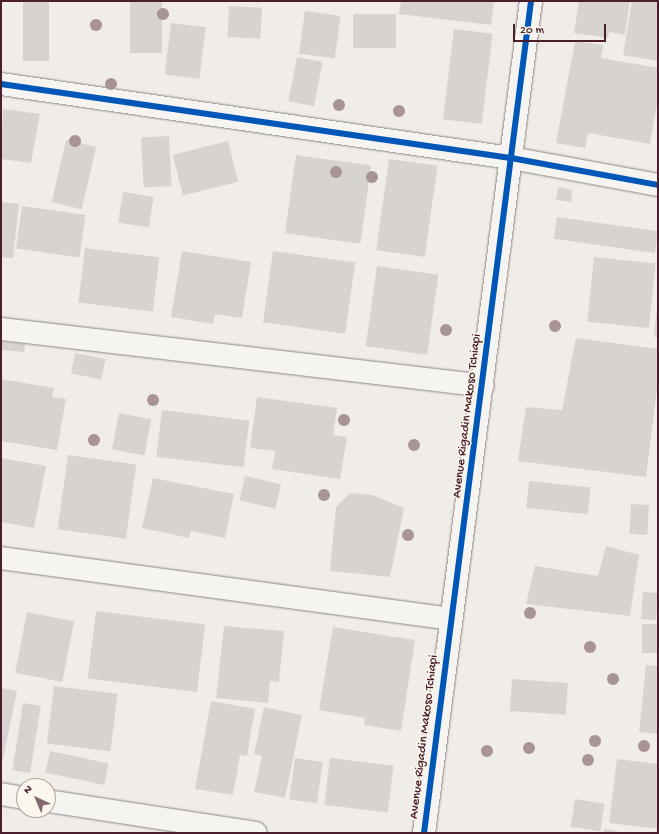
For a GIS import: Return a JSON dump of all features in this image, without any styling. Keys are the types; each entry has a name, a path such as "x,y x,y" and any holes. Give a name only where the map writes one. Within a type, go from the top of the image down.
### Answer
{"street":[{"name":"Avenue Rigadin Makoso Tchiapi","path":"424,833 451,619 483,386 531,1"},
{"path":"1,84 511,158 658,185"},
{"path":"1,329 483,386"},
{"path":"1,558 451,619"},
{"path":"1,794 16,797"},
{"path":"56,802 256,833"}],"building":[{"path":"23,1 49,1 49,61 23,61"},
{"path":"130,1 162,1 162,53 130,53"},
{"path":"401,1 494,1 491,25 399,14"},
{"path":"579,1 630,1 625,35 609,32 608,38 574,33"},
{"path":"632,1 658,1 658,61 623,55"},
{"path":"229,6 262,8 260,39 227,37"},
{"path":"305,11 341,16 335,59 299,54"},
{"path":"353,14 396,14 396,48 353,48"},
{"path":"171,23 206,27 199,79 165,75"},
{"path":"454,29 493,34 482,124 443,119"},
{"path":"575,41 603,45 601,58 658,68 658,98 650,144 588,133 585,148 556,143"},
{"path":"297,57 323,62 314,106 288,101"},
{"path":"3,109 40,114 31,163 1,159"},
{"path":"169,136 172,186 144,187 141,137"},
{"path":"66,140 96,147 82,209 52,202"},
{"path":"228,141 238,182 183,196 173,155"},
{"path":"296,155 371,166 360,244 285,233"},
{"path":"389,159 438,166 425,257 376,250"},
{"path":"558,187 572,190 571,202 556,200"},
{"path":"123,192 154,197 149,227 118,223"},
{"path":"1,202 19,204 13,258 1,257"},
{"path":"22,206 85,215 79,257 16,249"},
{"path":"557,217 658,231 655,253 554,239"},
{"path":"85,248 159,257 153,312 78,303"},
{"path":"182,251 251,262 242,318 215,314 213,324 171,317"},
{"path":"273,251 355,263 345,334 263,322"},
{"path":"594,257 656,263 649,328 587,322"},
{"path":"377,266 438,275 427,355 366,346"},
{"path":"657,308 658,337 654,337"},
{"path":"576,338 658,349 658,381 646,477 518,461 526,407 562,410"},
{"path":"1,342 25,344 24,352 1,350"},
{"path":"75,353 105,359 101,380 71,374"},
{"path":"1,379 54,388 52,397 66,399 57,450 1,441"},
{"path":"257,397 337,408 333,435 347,437 340,479 272,469 275,451 250,448"},
{"path":"162,410 249,421 244,467 156,457"},
{"path":"119,413 151,419 144,456 112,449"},
{"path":"68,455 136,465 126,539 58,529"},
{"path":"1,458 46,466 34,528 1,522"},
{"path":"245,476 281,484 275,509 239,500"},
{"path":"153,478 234,494 225,538 191,531 189,538 142,528"},
{"path":"529,481 591,487 588,514 526,508"},
{"path":"350,493 372,495 404,508 390,577 330,571 336,507"},
{"path":"631,504 649,505 647,535 629,534"},
{"path":"606,546 639,555 630,616 526,604 535,566 598,576"},
{"path":"643,592 658,593 656,620 641,619"},
{"path":"96,611 205,624 197,692 88,678"},
{"path":"27,612 74,621 62,682 15,673"},
{"path":"642,624 658,624 658,653 642,653"},
{"path":"224,626 284,631 279,682 270,681 268,703 216,698"},
{"path":"333,627 415,640 401,731 364,725 365,718 319,710"},
{"path":"646,665 658,666 658,734 639,732"},
{"path":"512,679 568,683 566,715 510,711"},
{"path":"54,686 118,694 110,751 47,744"},
{"path":"1,688 17,691 3,759 1,759"},
{"path":"211,701 255,709 247,756 240,755 233,795 195,789"},
{"path":"23,703 41,706 30,773 12,770"},
{"path":"264,707 302,715 285,798 254,792 262,756 254,754"},
{"path":"50,751 109,763 104,785 45,773"},
{"path":"295,758 323,762 317,803 289,800"},
{"path":"330,758 394,766 388,812 324,805"},
{"path":"617,759 658,764 658,829 609,823"},
{"path":"575,799 605,804 600,831 571,827"},
{"path":"604,829 616,831 616,833 604,833"}],"cycle path":[{"path":"424,833 531,1"},
{"path":"1,84 511,158 658,185"}]}
